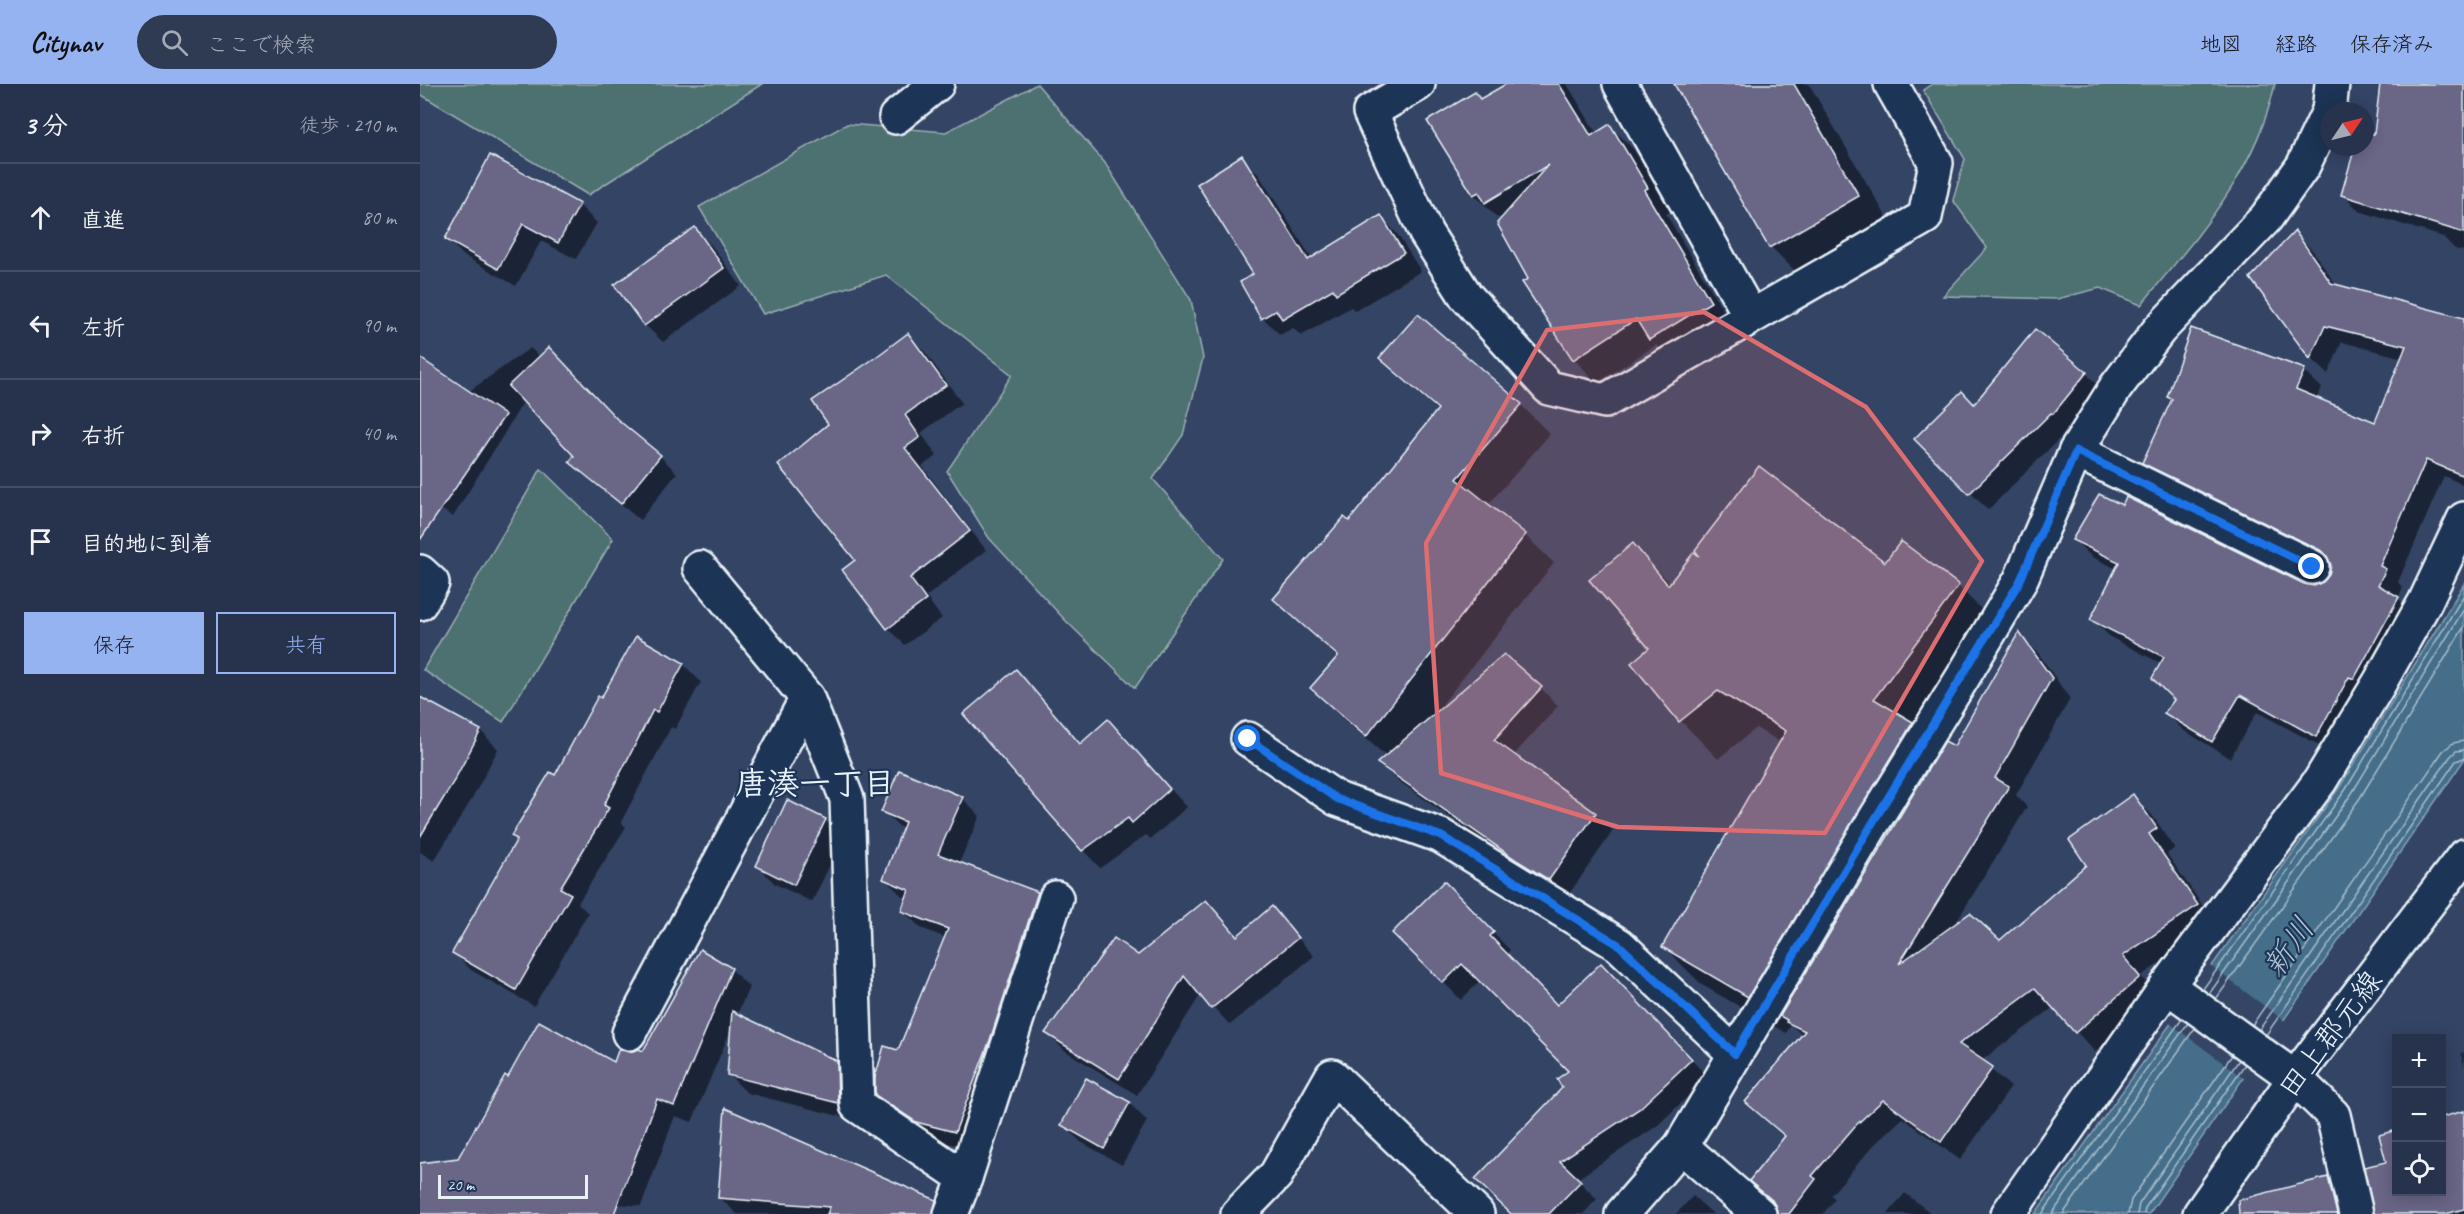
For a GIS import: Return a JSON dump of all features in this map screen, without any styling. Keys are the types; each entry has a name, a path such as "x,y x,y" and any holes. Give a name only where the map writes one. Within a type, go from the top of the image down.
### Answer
{"street":[{"path":"896,117 937,84"},
{"path":"1418,84 1370,112 1426,232 1466,296 1549,388 1605,401 1925,217 1936,163 1891,84"},
{"path":"1620,84 1751,317"},
{"path":"2330,102 2332,84"},
{"path":"1622,1214 1681,1146 1872,824 2020,581 2076,451 2116,387 2159,330 2266,218 2303,165 2320,130"},
{"path":"2076,451 2312,567"},
{"path":"2008,1214 2167,986 2320,781 2425,602 2464,519"},
{"path":"700,568 807,698 847,799 857,1105 965,1178"},
{"path":"420,572 432,583 420,603"},
{"path":"629,1033 807,698"},
{"path":"1248,739 1337,799 1441,836 1619,945 1735,1054"},
{"name":"田上郡元線","path":"2200,1214 2295,1078 2464,856"},
{"path":"951,1214 965,1178 1056,898"},
{"path":"2167,986 2295,1078 2332,1115 2355,1214"},
{"path":"1238,1214 1276,1175 1332,1076 1478,1214"},
{"path":"1681,1146 1759,1214"}],"highlighted area":[{"path":"1704,312 1866,407 1982,561 1825,833 1618,827 1441,773 1426,543 1547,330"}],"green space":[{"path":"420,84 762,84 588,195 420,94"},
{"path":"1037,84 1105,163 1191,300 1203,358 1183,435 1153,479 1223,559 1135,688 1065,620 989,538 947,471 1012,375 886,275 763,314 699,207 847,124 946,132"},
{"path":"1932,84 2275,84 2266,117 2239,175 2203,228 2141,305 2100,288 2057,299 1943,296 1987,248 1953,200 1965,159 1923,90"},
{"path":"541,469 613,539 503,722 423,670"}],"water":[{"name":"新川","path":"2464,584 2464,760 2149,1214 2035,1214 2341,785"}],"pier":[{"path":"2209,965 2286,1022 2245,1079 2168,1022"}],"building":[{"path":"1506,84 1559,84 1591,136 1610,124 1648,188 1644,190 1711,302 1649,340 1636,319 1573,360 1522,282 1528,279 1497,223 1548,165 1485,203 1479,192 1473,195 1427,121 1475,92 1480,99"},
{"path":"1674,84 1794,84 1859,196 1769,248"},
{"path":"2380,84 2464,84 2464,233 2341,195 2352,156 2374,156 2374,134"},
{"path":"490,155 580,204 558,243 523,224 498,269 445,239"},
{"path":"1242,155 1308,260 1381,215 1404,253 1336,294 1333,289 1282,319 1276,310 1261,319 1240,282 1253,274 1197,184"},
{"path":"695,227 724,268 644,326 614,285"},
{"path":"2295,231 2331,283 2464,318 2464,476 2426,460 2380,566 2386,569 2378,585 2399,597 2354,679 2349,677 2316,737 2240,695 2212,742 2164,713 2174,700 2152,678 2164,657 2090,620 2119,562 2072,540 2099,494 2122,505 2126,497 2304,584 2314,586 2323,582 2328,576 2331,565 2327,556 2320,550 2142,463 2172,399 2167,397 2191,328 2305,369 2296,389 2375,422 2406,346 2325,326 2310,359 2250,278"},
{"path":"1418,314 1522,404 1457,479 1526,534 1366,737 1310,688 1338,656 1273,599 1344,517 1349,521 1438,409 1379,358"},
{"path":"2035,329 2087,372 2053,414 2051,413 1969,494 1914,439 1962,391 1974,404"},
{"path":"908,333 946,385 905,415 920,437 905,448 970,531 910,578 926,600 887,629 842,570 855,560 778,465 828,424 812,401"},
{"path":"549,347 617,419 661,455 621,504 569,462 574,456 508,386"},
{"path":"420,358 505,415 420,540"},
{"path":"1759,466 1885,562 1901,541 1959,585 1874,699 1913,722 1748,997 1662,947 1786,731 1718,691 1679,722 1631,663 1649,648 1589,580 1633,543 1668,585 1694,552 1699,556 1695,550"},
{"path":"2019,632 2052,678 1995,778 2009,786 1899,964 1970,913 2000,940 2086,865 2069,840 2133,794 2157,828 2149,834 2198,905 2123,956 2140,977 2075,1033 2035,988 1959,1044 1993,1067 1941,1142 1883,1100 1855,1126 1812,1176 1816,1179 1789,1214 1777,1214 1772,1200 1749,1181 1785,1136 1745,1102 1805,1031 1786,1022 1787,1020 1780,1016 1945,741 1954,746"},
{"path":"636,636 684,663 657,712 653,710 604,805 609,808 560,888 571,894 516,990 452,953 517,839 511,836 550,772 555,775 598,696 601,698"},
{"path":"1504,654 1542,687 1494,740 1596,813 1549,880 1377,763"},
{"path":"1016,669 1080,744 1108,719 1170,789 1132,823 1128,818 1082,851 963,714"},
{"path":"420,697 481,730 454,781 420,837"},
{"path":"899,770 963,797 938,854 1038,892 990,1040 955,1132 916,1122 875,1095 875,1078 884,1046 898,1050 948,929 901,911 909,890 883,879 905,822 881,812"},
{"path":"787,800 826,819 794,885 756,866"},
{"path":"1444,881 1494,932 1490,936 1557,1005 1601,963 1692,1059 1639,1109 1560,1161 1581,1181 1549,1214 1511,1214 1475,1179 1562,1088 1557,1079 1568,1071 1462,964 1443,983 1392,933"},
{"path":"1206,900 1237,936 1272,906 1298,938 1211,1009 1184,976 1119,1079 1045,1033 1114,938 1138,955"},
{"path":"700,949 732,968 674,1106 657,1099 614,1214 420,1214 420,1163 458,1158 505,1075 508,1077 539,1021 614,1062 619,1048 629,1052 639,1049 643,1051"},
{"path":"732,1011 837,1061 838,1103 727,1075"},
{"path":"1086,1078 1130,1102 1104,1149 1061,1125"},
{"path":"725,1108 936,1200 933,1214 827,1214 830,1207 718,1198"},
{"path":"2464,1111 2464,1209 2446,1214 2374,1214 2364,1167 2386,1162 2379,1135 2392,1131 2392,1196 2446,1196 2446,1116"},
{"path":"2328,1177 2337,1214 2239,1214 2238,1200"}],"district":[{"name":"唐湊一丁目","path":"815,783"}],"route":[{"path":"1248,739 1337,799 1441,836 1619,945 1735,1054 2020,581 2076,451 2312,567"}]}
